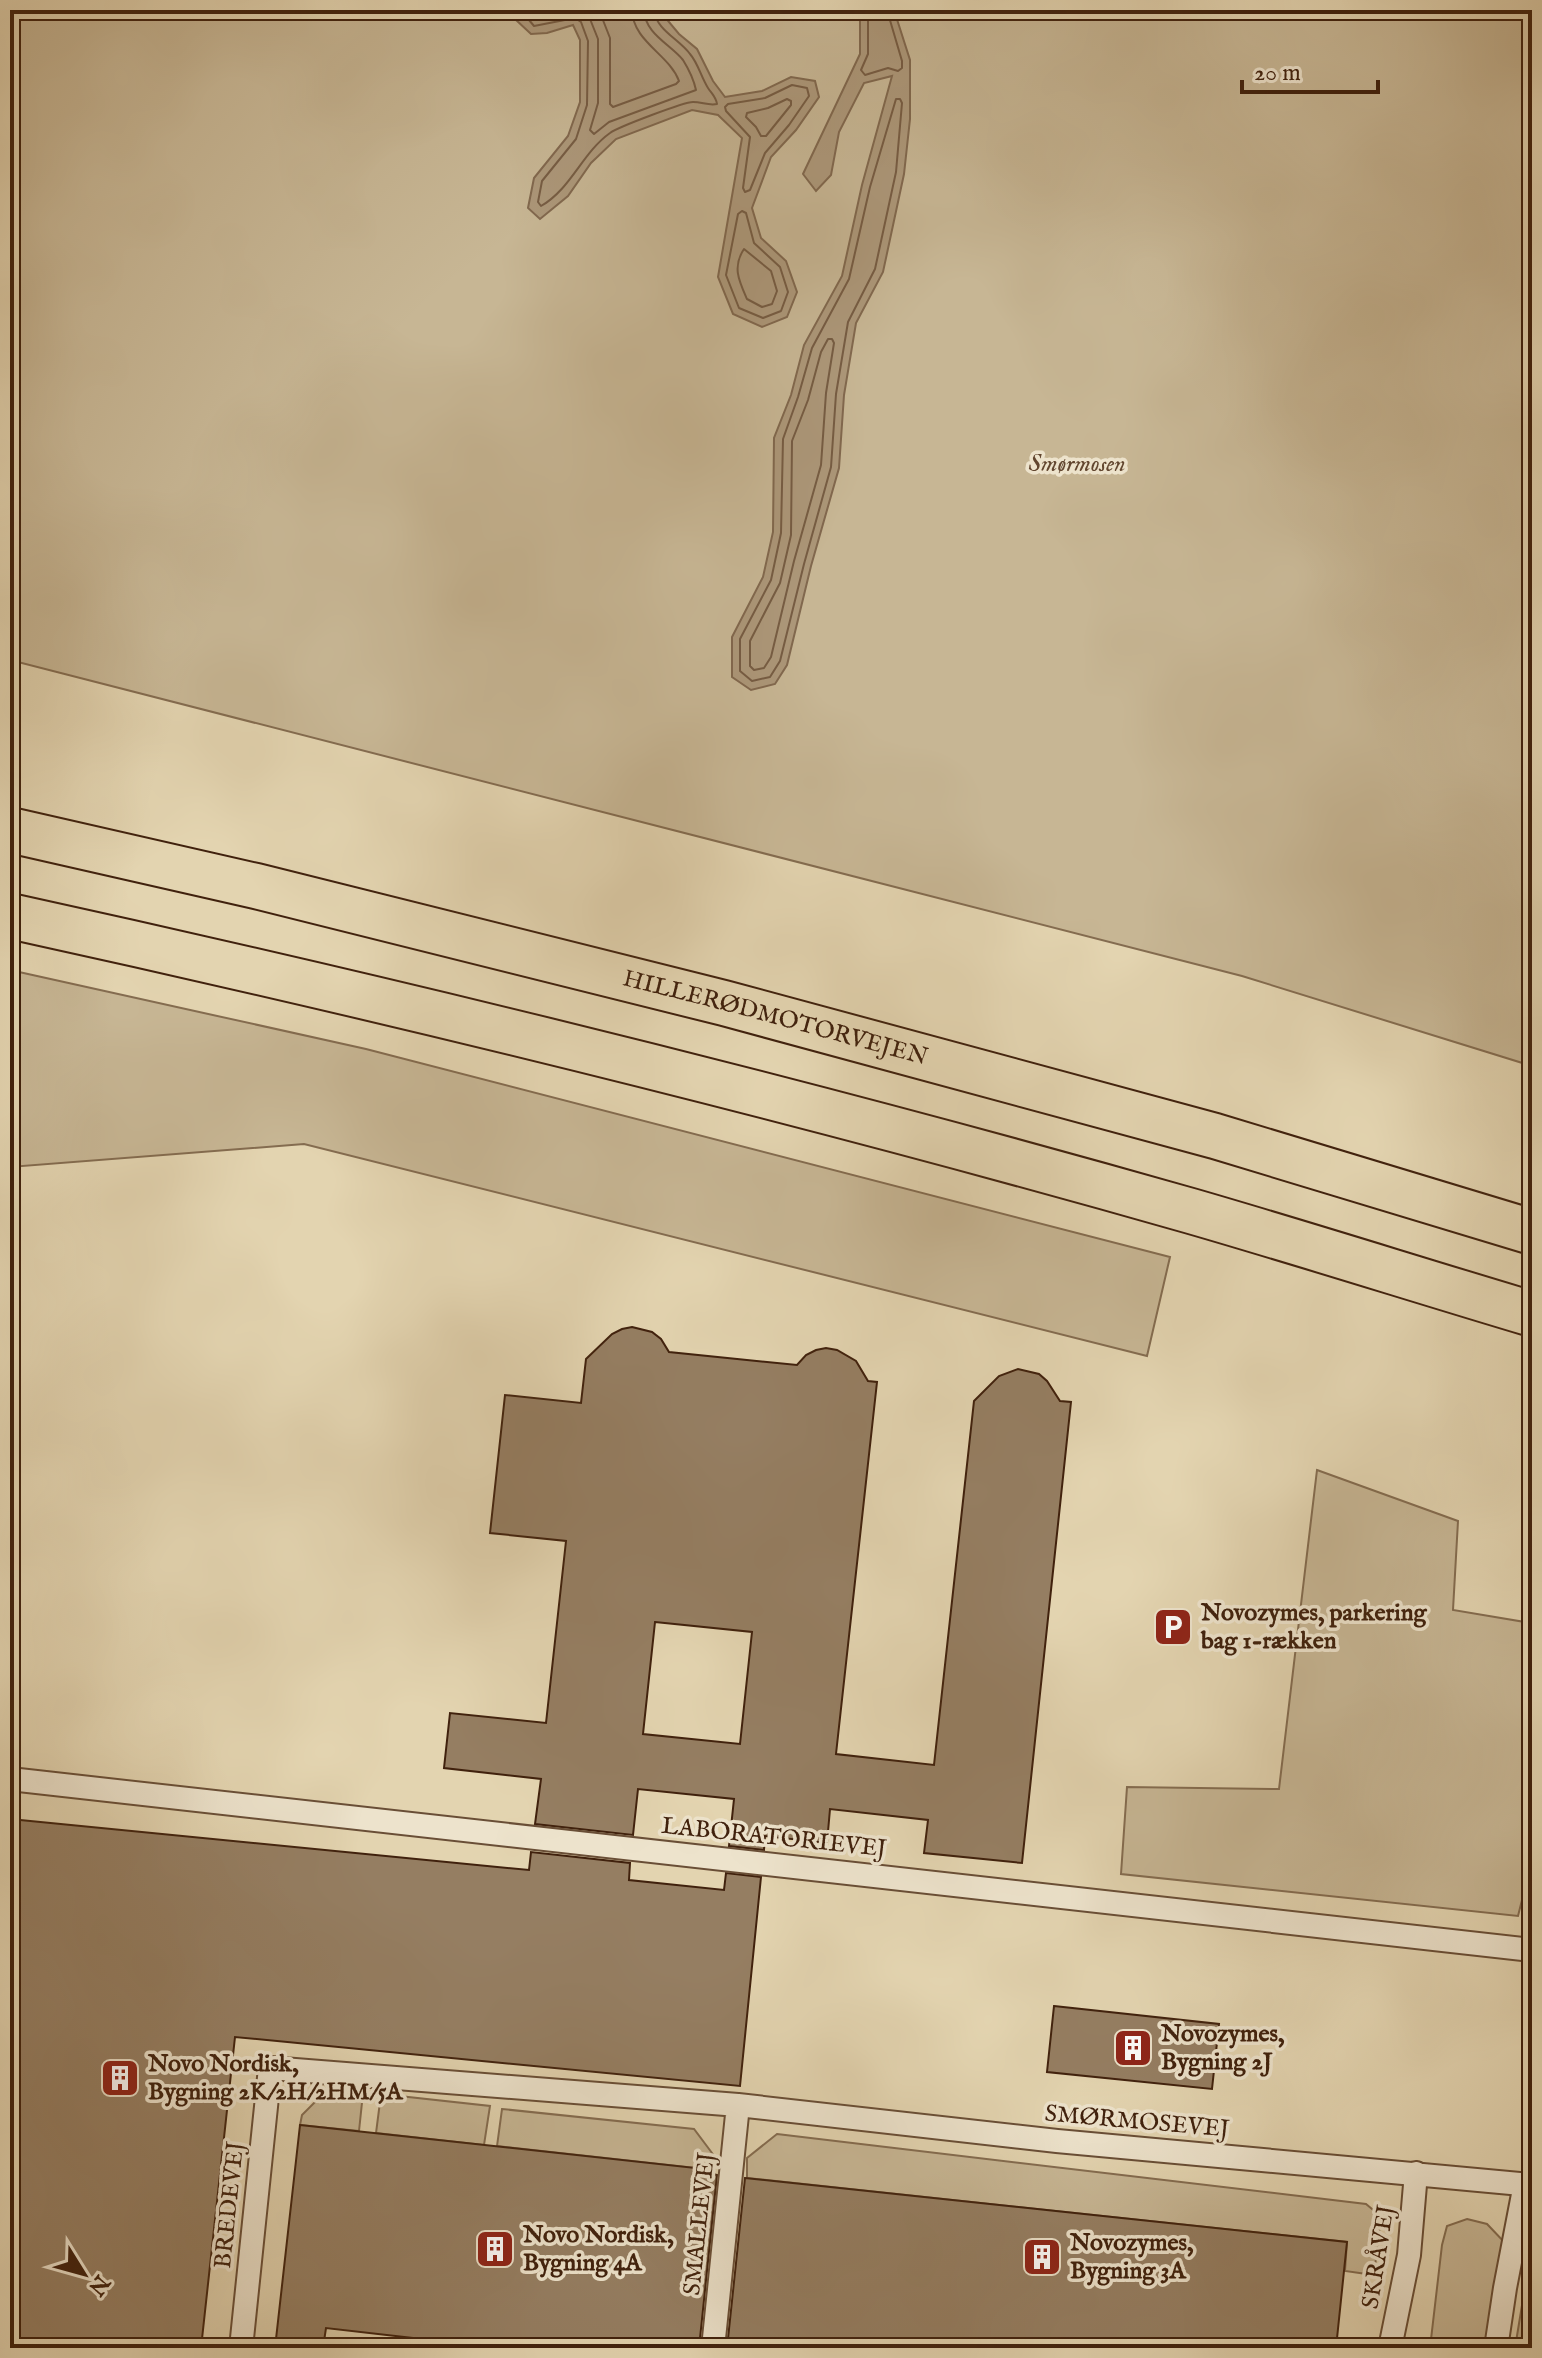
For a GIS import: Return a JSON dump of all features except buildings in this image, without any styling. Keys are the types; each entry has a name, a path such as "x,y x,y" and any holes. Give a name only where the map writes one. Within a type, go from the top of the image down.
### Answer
{"highway":[{"name":"HILLERØDMOTORVEJEN","path":"10,830 256,886 724,1003 1215,1136 1532,1232"},
{"path":"10,916 255,970 709,1080 1192,1211 1532,1314"}],"lane":[{"name":"LABORATORIEVEJ","path":"10,1779 1532,1950"},
{"name":"SMØRMOSEVEJ","path":"270,2068 738,2105 1057,2141 1528,2184"},
{"name":"BREDEVEJ","path":"241,2348 270,2068"},
{"name":"SMALLEVEJ","path":"713,2348 738,2105"},
{"name":"SKRÅVEJ","path":"1390,2348 1409,2255 1416,2173"},
{"path":"1496,2348 1505,2288 1528,2184"}],"green space":[{"name":"Smørmosen","path":"10,10 1532,10 1532,1066 1242,976 10,660"},
{"path":"10,970 366,1049 1170,1257 1147,1356 304,1144 10,1167"},
{"path":"1317,1470 1458,1521 1453,1610 1525,1622 1532,1583 1532,1900 1522,1900 1518,1916 1121,1874 1127,1787 1279,1789"},
{"path":"329,2088 363,2093 359,2131 300,2125 302,2115"},
{"path":"381,2094 490,2106 484,2145 376,2133"},
{"path":"502,2109 694,2129 715,2157 714,2170 497,2146"},
{"path":"777,2134 1366,2204 1378,2214 1380,2224 1374,2275 1345,2271 1347,2242 747,2178 747,2158"},
{"path":"1467,2219 1487,2224 1508,2246 1490,2348 1430,2348 1447,2226"},
{"path":"1524,2293 1532,2297 1532,2348 1515,2348"}],"water":[{"path":"526,10 659,10 679,34 697,49 725,97 762,91 791,77 815,81 819,97 796,130 771,157 752,208 761,238 786,261 797,292 787,317 762,327 733,314 718,277 742,138 718,115 692,110 616,139 591,163 568,196 540,219 528,208 534,178 568,136 580,102 580,40 573,25 531,34 515,19"},
{"path":"860,10 894,10 910,60 910,119 904,174 883,272 856,323 844,395 839,468 787,665 775,684 751,690 732,677 732,637 763,577 773,532 774,438 791,395 804,345 842,276 862,185 892,76 864,83 839,132 831,175 816,191 803,174 860,54"}],"place":[{"name":"Novozymes, parkering bag 1-rækken","path":"1173,1627"},
{"name":"Novozymes, Bygning 2J","path":"1133,2048"},
{"name":"Novo Nordisk, Bygning 2K/2H/2HM/5A","path":"120,2078"},
{"name":"Novo Nordisk, Bygning 4A","path":"495,2249"},
{"name":"Novozymes, Bygning 3A","path":"1042,2257"}]}
